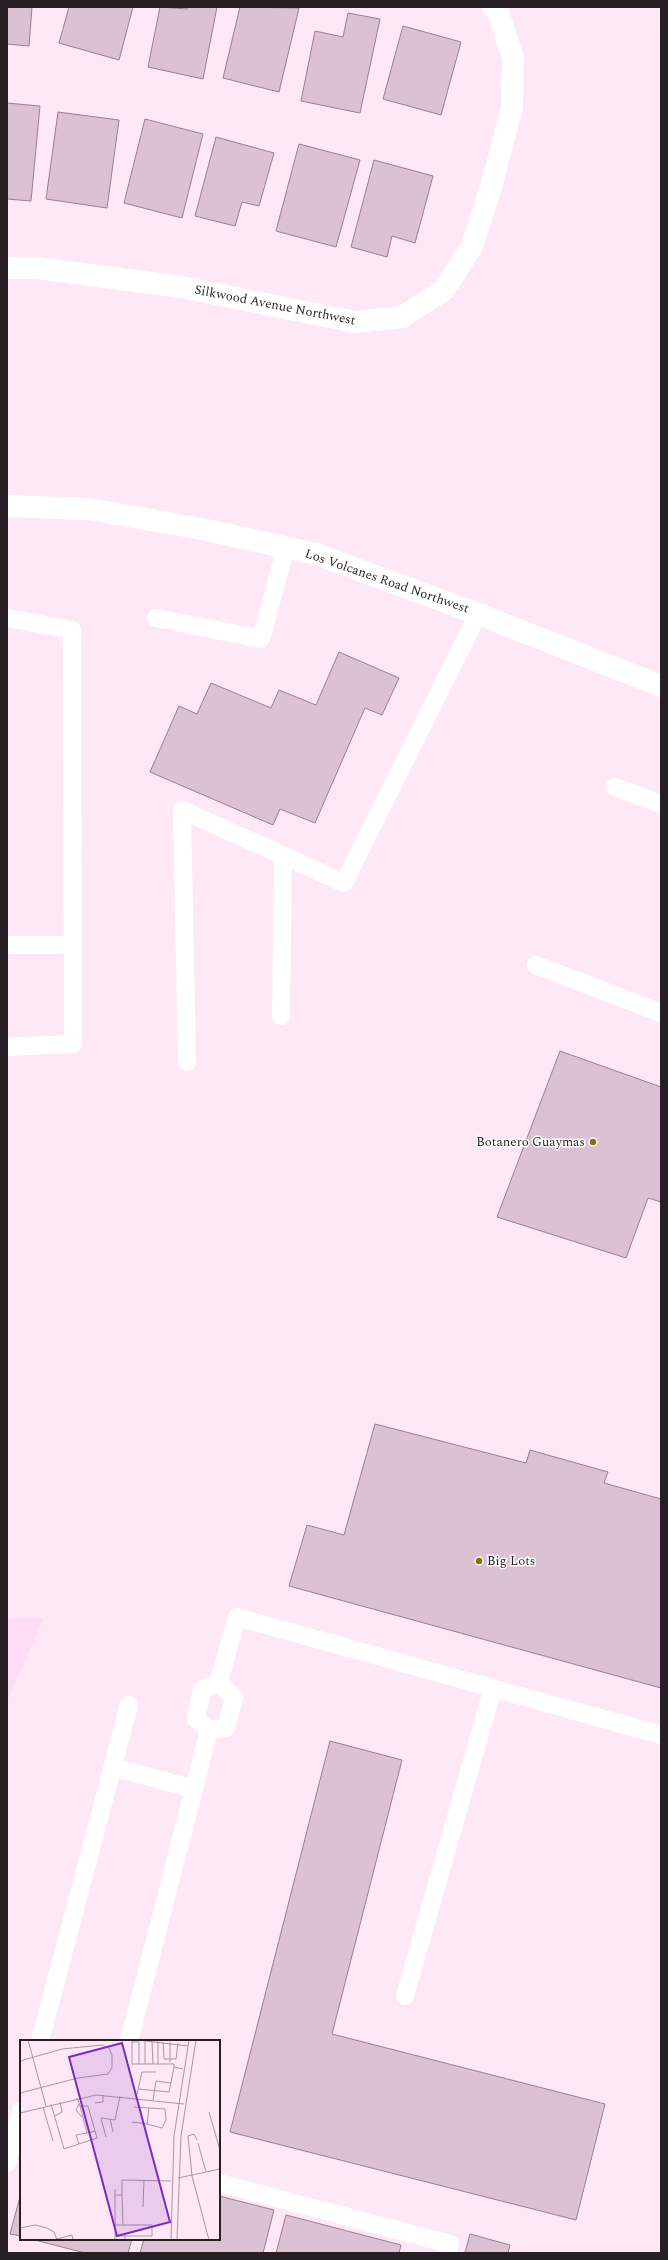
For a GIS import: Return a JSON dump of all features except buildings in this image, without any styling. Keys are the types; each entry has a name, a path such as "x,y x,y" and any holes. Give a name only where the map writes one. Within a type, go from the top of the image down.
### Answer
{"street":[{"name":"Silkwood Avenue Northwest","path":"7,268 37,268 181,287 355,322 402,317 444,290 472,246 492,184 512,107 513,58 498,12 493,7"},
{"name":"Los Volcanes Road Northwest","path":"7,506 88,509 196,528 316,554 478,614 661,686"}],"lane":[{"path":"156,618 261,639 286,547"},
{"path":"187,1062 182,810 344,883 478,614"},
{"path":"7,618 72,630 73,945 73,1044 7,1046"},
{"path":"615,787 661,804"},
{"path":"281,1016 284,856"},
{"path":"7,945 73,945"},
{"path":"536,965 661,1013"},
{"path":"219,1682 234,1698 226,1728 209,1730 196,1718 202,1690 219,1682 237,1617 661,1735"},
{"path":"405,1996 493,1688"},
{"path":"40,2040 129,1705"},
{"path":"129,2040 209,1730"},
{"path":"113,1768 194,1789"},
{"path":"7,2163 19,2130"},
{"path":"220,2183 450,2244 448,2253"}],"shaded area":[{"path":"44,1618 7,1701 7,1619"}],"place":[{"name":"Botanero Guaymas","path":"593,1142"},
{"name":"Big Lots","path":"479,1561"}]}
